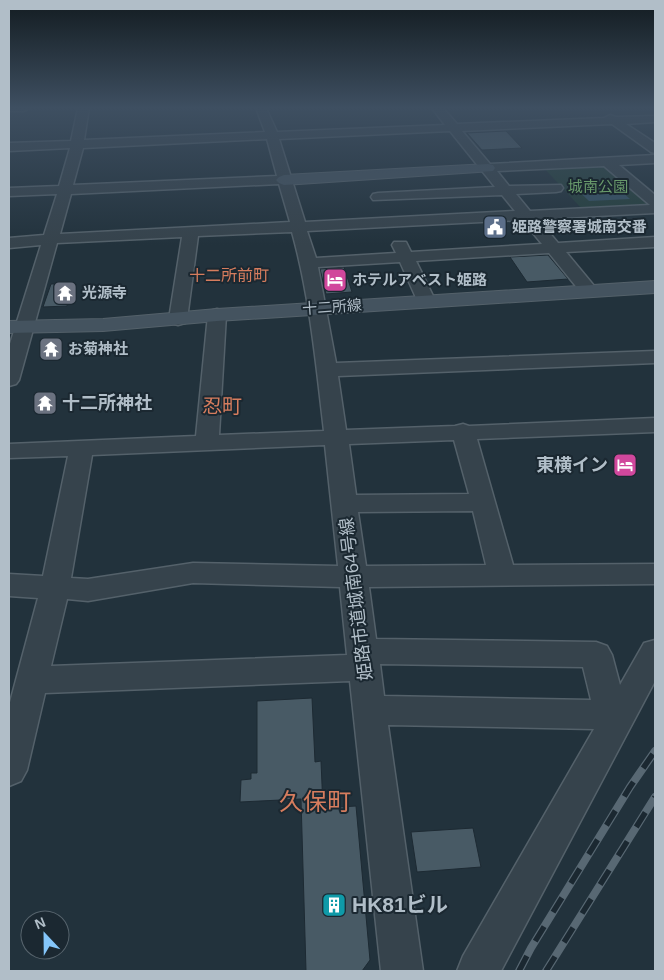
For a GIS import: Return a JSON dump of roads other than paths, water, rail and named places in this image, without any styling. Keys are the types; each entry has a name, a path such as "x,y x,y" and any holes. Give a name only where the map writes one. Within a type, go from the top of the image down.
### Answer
{"street":[{"path":"9,380 17,327 50,239 74,154"},
{"name":"姫路市道城南64号線","path":"277,154 309,263 318,308 345,504 402,971"},
{"path":"476,154 589,291"},
{"path":"9,192 284,180 655,159"},
{"path":"608,162 655,202"},
{"path":"536,166 579,213"},
{"path":"368,175 388,223 407,258 426,300"},
{"path":"378,197 556,188"},
{"path":"9,243 50,239 655,209"},
{"path":"178,319 191,233"},
{"path":"309,263 655,242"},
{"name":"十二所線","path":"17,327 103,325 426,300 655,287"},
{"path":"206,443 217,315"},
{"path":"327,370 655,357"},
{"path":"9,451 336,436 655,425"},
{"path":"463,432 484,502 502,575"},
{"path":"9,770 55,588 81,449"},
{"path":"345,504 484,502"},
{"path":"9,585 88,590 193,573 354,577 655,574"},
{"path":"478,971 615,716 655,652"},
{"path":"32,680 363,659 596,655 615,716"},
{"path":"370,710 615,716"}],"water":[{"path":"612,183 630,199 589,201 572,185"}],"railway":[{"path":"519,971 531,948 630,787 655,751"},
{"path":"546,971 655,797"}],"place":[{"name":"姫路警察署城南交番","path":"495,227"},
{"name":"ホテルアベスト姫路","path":"335,280"},
{"name":"光源寺","path":"65,293"},
{"name":"お菊神社","path":"51,349"},
{"name":"十二所神社","path":"45,403"},
{"name":"東横イン","path":"625,465"},
{"name":"HK81ビル","path":"334,905"}],"district":[{"name":"十二所前町","path":"229,275"},
{"name":"忍町","path":"222,406"},
{"name":"久保町","path":"315,802"}],"park label":[{"name":"城南公園","path":"598,187"}]}
